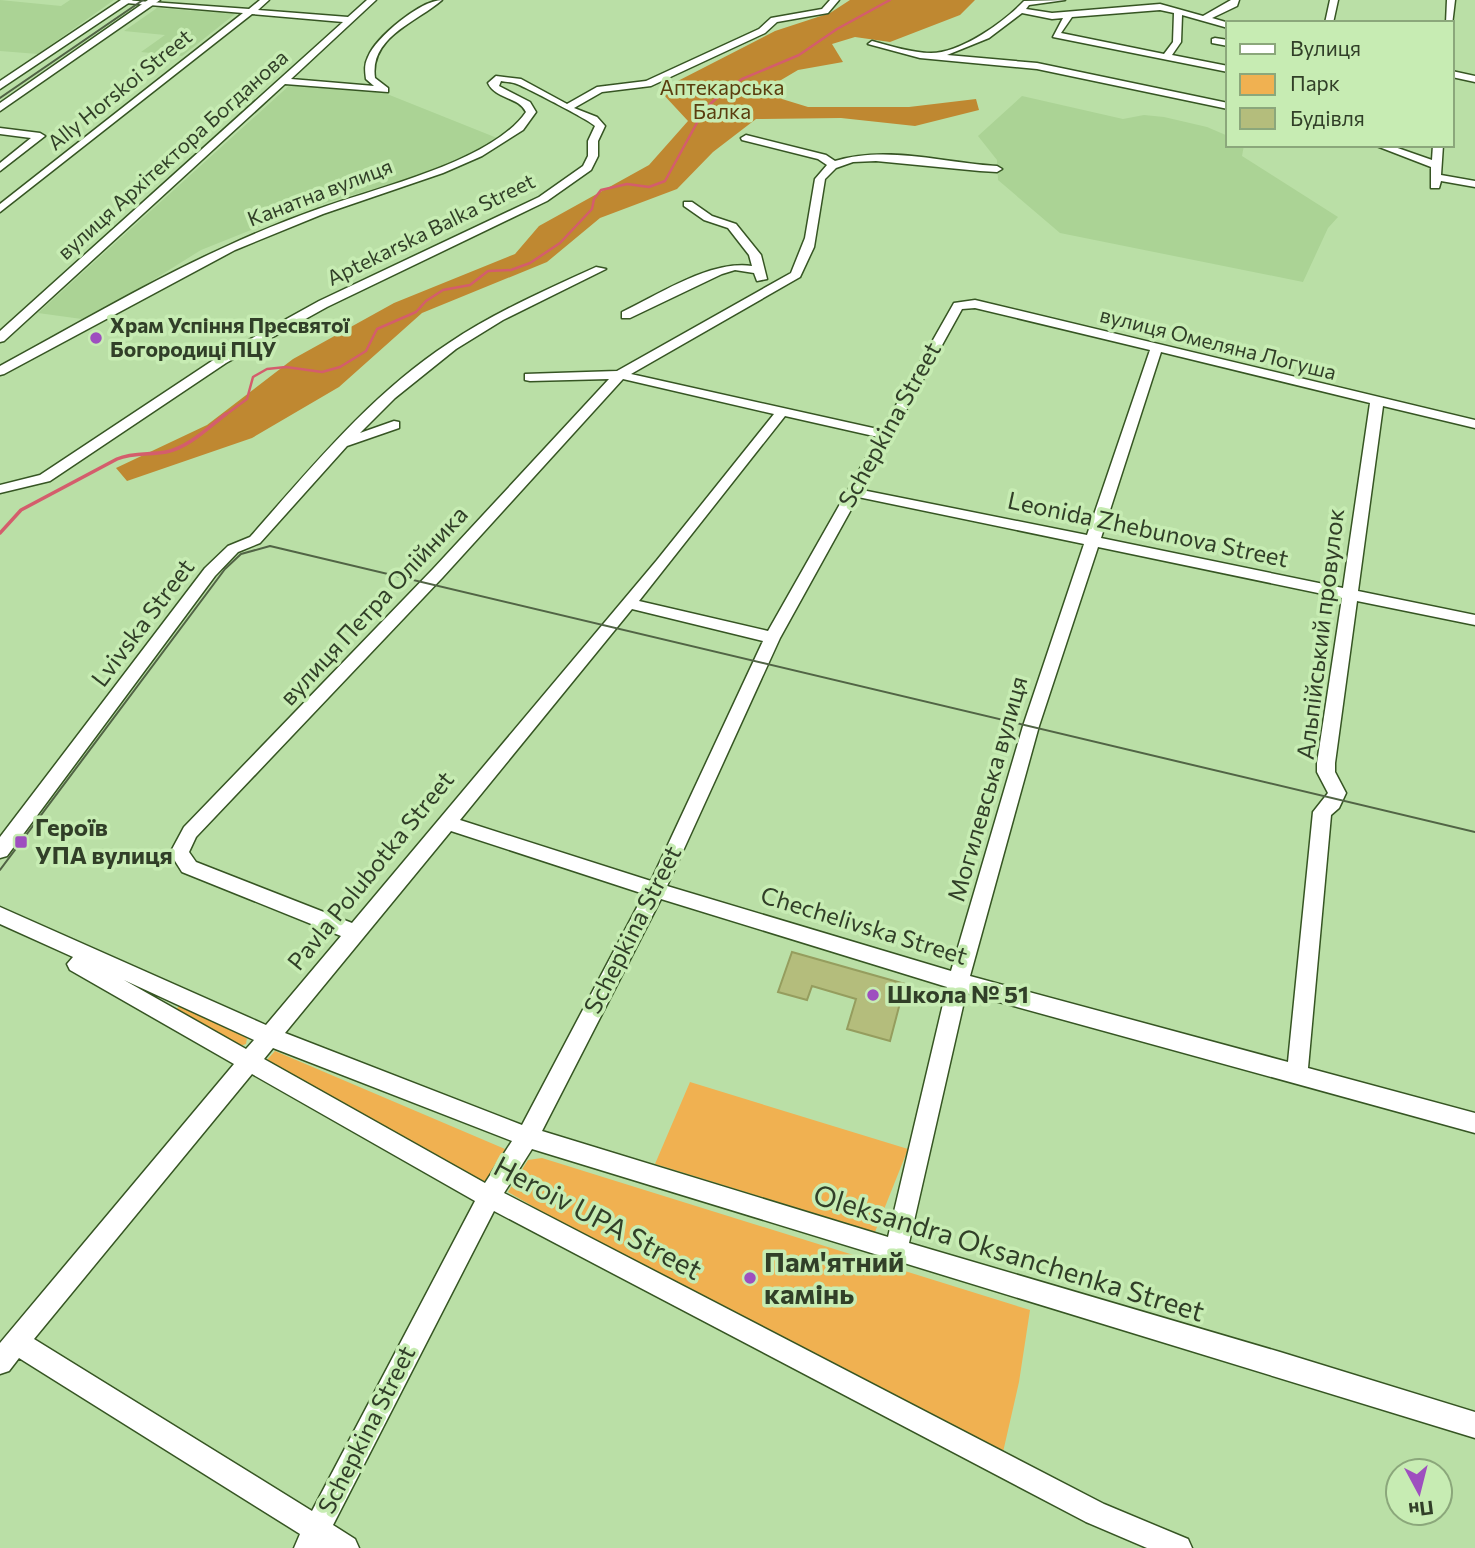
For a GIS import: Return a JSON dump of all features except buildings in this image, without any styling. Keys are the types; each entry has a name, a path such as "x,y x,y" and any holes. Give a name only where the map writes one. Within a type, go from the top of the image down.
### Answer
{"main road":[{"path":"0,86 127,1"},
{"path":"0,108 153,2"}],"street":[{"name":"Ally Horskoi Street","path":"0,209 265,0"},
{"name":"вулиця Архітектора Богданова","path":"0,338 372,0"},
{"path":"284,81 385,90 371,79 370,63 391,30 438,0"},
{"path":"567,108 600,89 648,84 762,31 774,20 825,11 835,0"},
{"path":"934,56 988,37 1009,23 1025,5 1061,0"},
{"path":"1330,21 1335,0"},
{"path":"1450,21 1451,0"},
{"path":"127,1 350,20"},
{"path":"1205,18 1234,2"},
{"path":"1025,5 1052,16 1148,6 1178,10 1226,24"},
{"path":"1167,56 1177,42 1178,10"},
{"path":"1070,14 1056,35 1226,69"},
{"path":"1215,41 1226,43"},
{"path":"872,44 934,56 1037,66 1226,106"},
{"path":"1454,75 1475,79"},
{"name":"Канатна вулиця","path":"0,371 221,253 319,212 460,163 490,148 520,128 531,112 527,104 495,88 493,83 499,78 518,81 567,108"},
{"name":"Aptekarska Balka Street","path":"0,489 32,484 45,478 234,354 323,304 484,230 543,199 587,168 593,156 593,141 600,126 594,119 567,108"},
{"path":"0,131 40,136 0,168"},
{"path":"746,138 822,157 832,164 880,157 979,170 998,169"},
{"path":"1385,147 1436,165"},
{"path":"1438,147 1435,181 1475,184"},
{"name":"вулиця Петра Олійника","path":"355,932 189,867 179,853 190,832 438,573 620,375 796,275 808,255 820,177 832,164"},
{"path":"688,204 708,218 732,226 755,256 758,276 770,290"},
{"path":"626,316 718,271 735,267 757,270"},
{"name":"Lvivska Street","path":"0,850 210,572 233,549 255,540 361,421 439,355 485,325 600,269"},
{"name":"вулиця Омеляна Логуша","path":"954,310 958,306 975,304 1475,424"},
{"name":"Schepkina Street","path":"311,1539 489,1197 527,1137 656,890 772,638 954,310"},
{"name":"Могилевська вулиця","path":"896,1251 958,982 1032,721 1156,349"},
{"path":"530,377 620,375 885,435"},
{"name":"Альпійський провулок","path":"1297,1073 1322,812 1337,798 1336,790 1326,772 1326,763 1377,402"},
{"name":"Pavla Polubotka Street","path":"0,1362 782,412"},
{"name":"Lvivska Street","path":"344,443 394,425"},
{"name":"Leonida Zhebunova Street","path":"853,492 1475,620"},
{"path":"627,603 772,638"},
{"name":"Chechelivska Street","path":"444,822 958,982 1475,1123"},
{"name":"Heroiv UPA Street","path":"0,915 270,1037 527,1137"},
{"name":"Heroiv UPA Street","path":"0,923 87,969 248,1063 489,1197 1095,1513 1178,1548"},
{"name":"Oleksandra Oksanchenka Street","path":"527,1137 896,1251 1475,1424"},
{"path":"16,1342 311,1539 346,1548"}],"shaded area":[{"path":"0,0 61,6 70,0 114,0 38,54 0,51"},
{"path":"157,8 235,14 182,56 141,52 165,35 124,31"},
{"path":"292,83 382,92 497,138 459,161 428,173 301,210 201,250 89,320 38,313"},
{"path":"1022,96 1123,119 1144,115 1164,117 1207,127 1226,135 1226,147 1244,147 1242,156 1338,217 1328,228 1303,282 1060,233 998,180 997,160 978,136"}],"green space":[{"name":"Аптекарська Балка","path":"850,0 975,0 960,15 890,42 855,37 832,44 843,62 798,70 776,83 782,99 808,107 909,107 976,99 979,110 915,126 841,118 756,119 713,152 677,189 600,218 547,262 422,313 339,387 252,438 127,481 116,468 207,425 293,359 394,303 515,254 539,226 649,165 688,121 662,93 668,86 775,31 830,13"},
{"path":"179,1006 247,1038 246,1044 240,1046 176,1010"},
{"path":"275,1051 505,1149 485,1182 266,1061"},
{"path":"690,1082 908,1149 875,1232 655,1164"},
{"path":"542,1158 1030,1310 1019,1382 998,1474 508,1192 528,1160"}],"waterway":[{"path":"224,416 247,399 253,377 267,369 286,367 322,372 340,367 366,351 377,329 416,312 426,301 443,290 470,285 488,271 511,270 530,263 560,243 592,209 594,199 601,190 627,184 649,187 665,181 704,110 721,94 742,79 799,55 837,29 890,0"},
{"path":"0,533 21,510 117,459 174,450 198,436 226,414"}],"tram line":[{"path":"0,98 143,0"},
{"path":"0,870 225,569 241,554 270,546 1475,832"}],"place":[{"name":"Храм Успіння Пресвятої Богородиці ПЦУ","path":"96,338"},
{"name":"Героїв УПА вулиця","path":"21,842"},
{"name":"Школа № 51","path":"873,995"},
{"name":"Пам'ятний камінь","path":"750,1278"}]}
